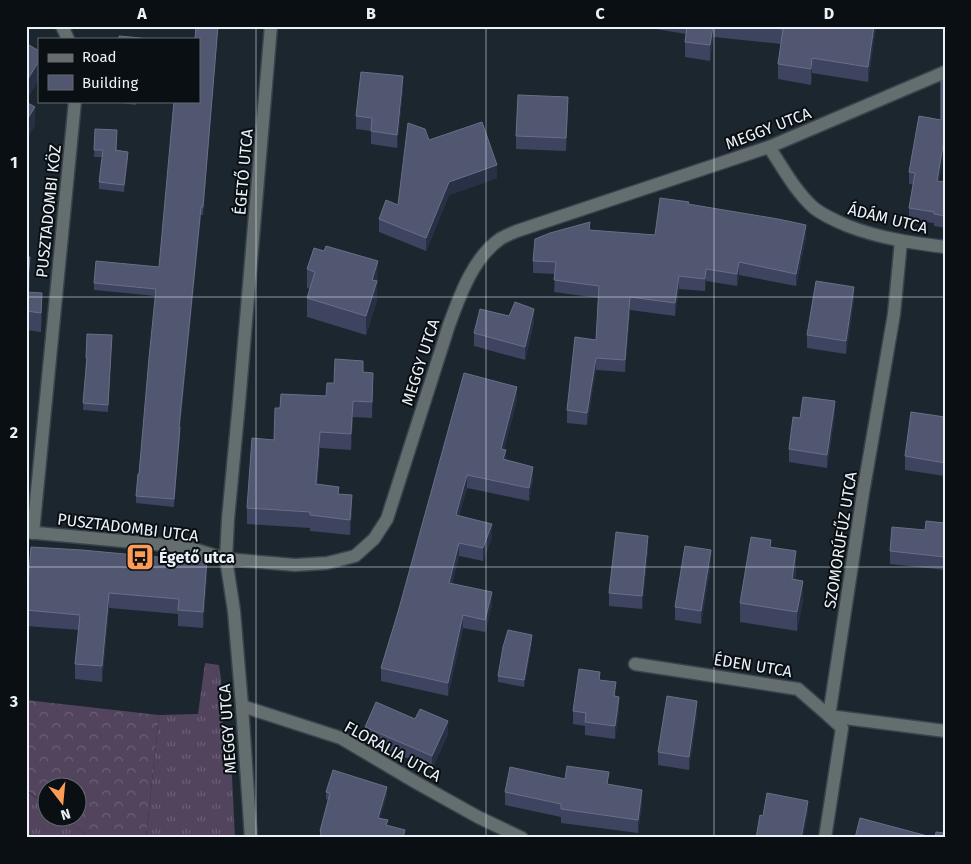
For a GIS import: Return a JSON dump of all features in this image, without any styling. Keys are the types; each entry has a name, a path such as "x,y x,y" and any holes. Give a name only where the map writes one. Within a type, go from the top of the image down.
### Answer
{"street":[{"path":"62,26 68,38"},
{"name":"ÉGETŐ UTCA","path":"226,559 271,26"},
{"name":"MEGGY UTCA","path":"251,838 234,612 226,559 295,565 327,563 355,556 374,540 387,519 459,297 471,272 488,250 500,239 517,231 769,147 945,72"},
{"name":"PUSZTADOMBI KÖZ","path":"30,533 75,102"},
{"name":"ÁDÁM UTCA","path":"769,147 798,191 815,209 834,220 862,231 901,241 945,247"},
{"name":"SZOMORÚFŰZ UTCA","path":"829,716 863,493 894,314 901,241"},
{"name":"PUSZTADOMBI UTCA","path":"30,533 187,548 226,559"},
{"name":"ÉDEN UTCA","path":"635,664 798,689 829,716"},
{"name":"FLORALIA UTCA","path":"242,706 341,738 478,817 522,838"},
{"path":"829,716 945,731"},
{"path":"825,838 842,728 829,716"}],"green space":[{"path":"205,663 219,665 223,737 232,776 235,838 146,838 159,715 198,714"},
{"path":"26,700 159,715 146,838 91,838 74,826 88,826 88,776 38,776 38,799 28,791 26,794"},
{"path":"27,791 38,799 38,826 74,826 91,838 26,838"}],"building":[{"path":"196,26 218,26 203,207 201,207 179,427 174,499 136,496 156,289 94,283 96,261 159,267 174,102 200,102 200,38 195,38"},
{"path":"687,26 713,26 710,45 685,42"},
{"path":"756,26 874,26 868,67 812,58 811,69 778,64 783,29"},
{"path":"119,36 141,38 119,38"},
{"path":"26,43 38,50 38,63 26,82"},
{"path":"361,72 403,76 397,135 371,131 372,118 356,116"},
{"path":"941,79 945,79 945,134 937,181 945,182 945,216 934,214 934,212 909,208 915,173 909,172 919,116 941,120"},
{"path":"518,95 568,97 566,138 516,136"},
{"path":"26,102 35,107 26,121"},
{"path":"482,122 497,165 449,182 426,238 379,219 386,200 398,205 408,123 425,129 429,140"},
{"path":"95,129 117,130 115,150 128,152 124,185 99,182 103,150 94,150"},
{"path":"660,198 806,225 796,274 739,262 737,274 706,269 705,279 679,276 675,303 630,297 625,360 596,358 587,413 567,410 575,337 596,340 599,286 554,280 556,262 533,261 535,239 590,222 589,230 655,235"},
{"path":"326,246 378,261 372,280 377,281 366,316 307,298 315,272 307,269 314,248 324,251"},
{"path":"26,257 30,257 27,292 42,293 41,313 26,311"},
{"path":"816,281 854,287 846,341 807,335"},
{"path":"515,302 534,309 525,347 474,333 480,309 509,316"},
{"path":"87,334 112,335 108,405 83,403"},
{"path":"335,359 363,361 363,372 373,373 372,402 353,401 351,434 320,432 316,484 339,487 338,494 352,495 350,520 310,515 310,512 247,508 252,438 274,440 275,408 280,408 281,394 326,396 327,383 334,383"},
{"path":"464,373 517,387 501,449 506,450 503,459 533,467 529,488 467,475 456,515 492,524 483,548 459,543 449,583 492,592 485,620 463,615 448,683 381,668"},
{"path":"803,397 835,401 827,455 789,449 793,417 800,418"},
{"path":"911,412 945,417 945,463 905,456"},
{"path":"926,521 945,523 945,557 890,551 892,527 925,530"},
{"path":"616,532 648,536 642,596 609,593"},
{"path":"751,537 771,540 770,547 796,551 792,579 803,581 797,612 740,603"},
{"path":"685,546 711,550 701,611 675,607"},
{"path":"31,547 178,559 178,557 207,559 203,612 178,610 179,599 109,593 102,666 75,664 80,615 26,610"},
{"path":"508,630 532,635 524,680 498,676"},
{"path":"579,669 600,672 599,680 616,682 614,696 619,697 615,726 585,722 586,713 573,711"},
{"path":"667,696 697,701 689,757 658,752"},
{"path":"376,702 415,719 420,709 448,721 432,756 365,727"},
{"path":"567,766 609,772 607,784 642,790 638,820 561,809 561,804 505,792 510,767 565,779"},
{"path":"333,770 387,787 378,818 388,820 386,825 405,830 403,838 320,838 320,831 330,793 326,792"},
{"path":"767,793 808,801 801,838 756,838 760,815 763,816"},
{"path":"860,818 935,838 855,838"},
{"path":"936,832 945,833 945,838 935,838"}],"place":[{"name":"Égető utca","path":"140,557"}]}
